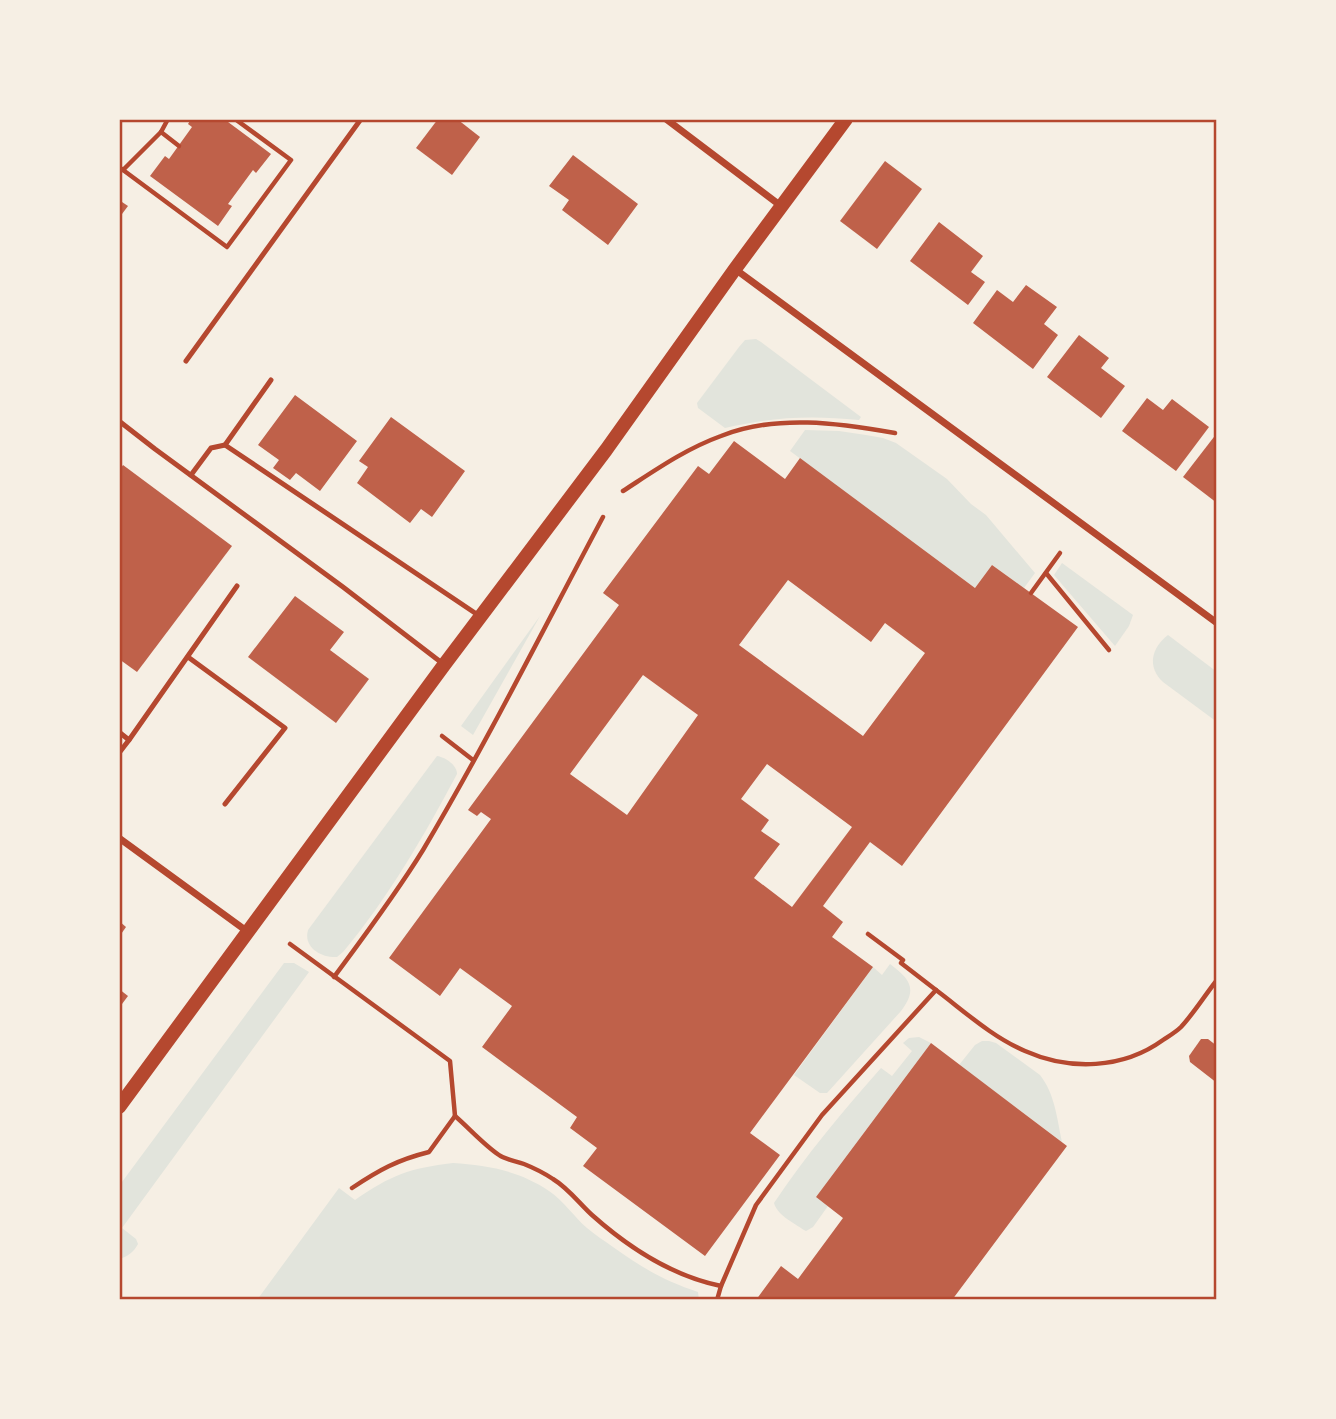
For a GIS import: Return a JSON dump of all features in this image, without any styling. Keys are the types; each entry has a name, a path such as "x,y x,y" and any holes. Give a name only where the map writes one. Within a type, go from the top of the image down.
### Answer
{"main road":[{"path":"119,1107 614,439 846,119"}],"street":[{"path":"666,119 782,206"},
{"path":"735,269 1217,623"},
{"path":"119,838 247,932"}],"lane":[{"path":"186,360 361,119"},
{"path":"191,475 211,448 225,445 271,380"},
{"path":"119,421 444,665"},
{"path":"225,445 480,617"},
{"path":"119,753 237,586"},
{"path":"188,657 285,728 225,804"},
{"path":"119,732 129,740"}],"path":[{"path":"168,119 161,132 121,169 227,247 290,160 235,119"},
{"path":"161,132 179,146"},
{"path":"623,491 692,449 721,435 749,427 819,423 851,425 895,433"},
{"path":"334,977 417,859 603,517"},
{"path":"1031,593 1060,554"},
{"path":"1046,573 1109,650"},
{"path":"442,736 473,760"},
{"path":"868,934 903,960 901,963 998,1037 1040,1057 1066,1062 1089,1065 1121,1061 1151,1049 1180,1028 1217,980"},
{"path":"290,944 450,1061 455,1116 429,1153 404,1158 352,1188"},
{"path":"717,1300 756,1205 822,1115 936,990"},
{"path":"455,1116 500,1156 525,1164 553,1179 610,1230 650,1258 699,1281 721,1286"}],"shaded area":[{"path":"756,339 861,417 859,420 791,418 725,428 698,408 697,403 739,347 745,340"},
{"path":"805,430 839,431 883,438 896,443 947,479 986,515 1035,573 1024,588 992,565 975,588 790,451"},
{"path":"1062,563 1133,615 1115,646 1054,575"},
{"path":"540,616 473,735 461,726"},
{"path":"1168,635 1217,672 1217,722 1158,676 1153,658 1158,646"},
{"path":"437,756 450,762 457,774 418,843 375,910 343,952 337,957 319,953 308,942 308,930"},
{"path":"284,963 294,963 309,972 122,1228 136,1239 138,1244 130,1254 119,1259 119,1186"},
{"path":"890,964 907,980 910,990 906,1003 827,1093 820,1093 794,1075 873,967 882,975"},
{"path":"919,1037 931,1043 816,1197 828,1206 813,1227 806,1231 786,1218 774,1203 799,1168 881,1068 892,1076 912,1051 903,1043 909,1038"},
{"path":"982,1041 996,1043 1040,1075 1052,1098 1062,1142 959,1065 975,1045"},
{"path":"453,1163 503,1170 538,1184 554,1195 597,1236 654,1273 698,1292 699,1300 257,1300 339,1188 355,1200 379,1184 401,1174"}],"building":[{"path":"191,119 224,119 271,154 256,173 253,170 228,204 232,206 218,226 150,176 165,156 169,159 192,127 188,124"},
{"path":"438,119 457,119 480,137 452,175 416,148"},
{"path":"573,155 638,204 608,245 562,210 569,200 549,186"},
{"path":"885,161 922,189 877,249 840,221"},
{"path":"119,200 128,206 119,218"},
{"path":"939,222 983,256 971,272 985,282 968,305 910,261"},
{"path":"1026,285 1057,307 1044,324 1058,335 1033,369 973,323 997,290 1013,302"},
{"path":"1079,335 1109,358 1101,368 1125,386 1101,418 1047,377"},
{"path":"295,395 357,441 320,491 296,473 290,480 273,468 279,460 258,445"},
{"path":"1147,398 1163,410 1172,399 1209,427 1176,471 1122,431"},
{"path":"391,417 465,471 432,517 421,509 410,523 357,483 368,467 359,461"},
{"path":"1217,433 1217,503 1183,477"},
{"path":"734,441 785,479 800,458 975,588 992,565 1078,627 902,866 870,842 823,906 843,922 832,937 873,967 750,1133 780,1155 705,1256 583,1166 597,1148 570,1128 577,1117 482,1047 512,1006 460,968 440,996 389,958 491,819 481,812 477,816 468,810 619,605 603,593 698,466 709,474","holes":["788,580 871,642 885,623 925,653 863,736 739,645","643,675 698,715 627,815 570,774","767,764 852,827 792,907 754,878 780,844 761,831 769,820 741,799"]},
{"path":"123,465 232,546 137,672 119,659 119,471"},
{"path":"295,596 344,632 330,650 369,679 336,723 248,657"},
{"path":"119,921 126,927 119,937"},
{"path":"119,989 128,996 119,1008"},
{"path":"1201,1039 1208,1039 1217,1046 1217,1083 1190,1062 1189,1056"},
{"path":"931,1043 1067,1146 952,1300 756,1300 781,1266 798,1279 843,1218 816,1197"}]}
